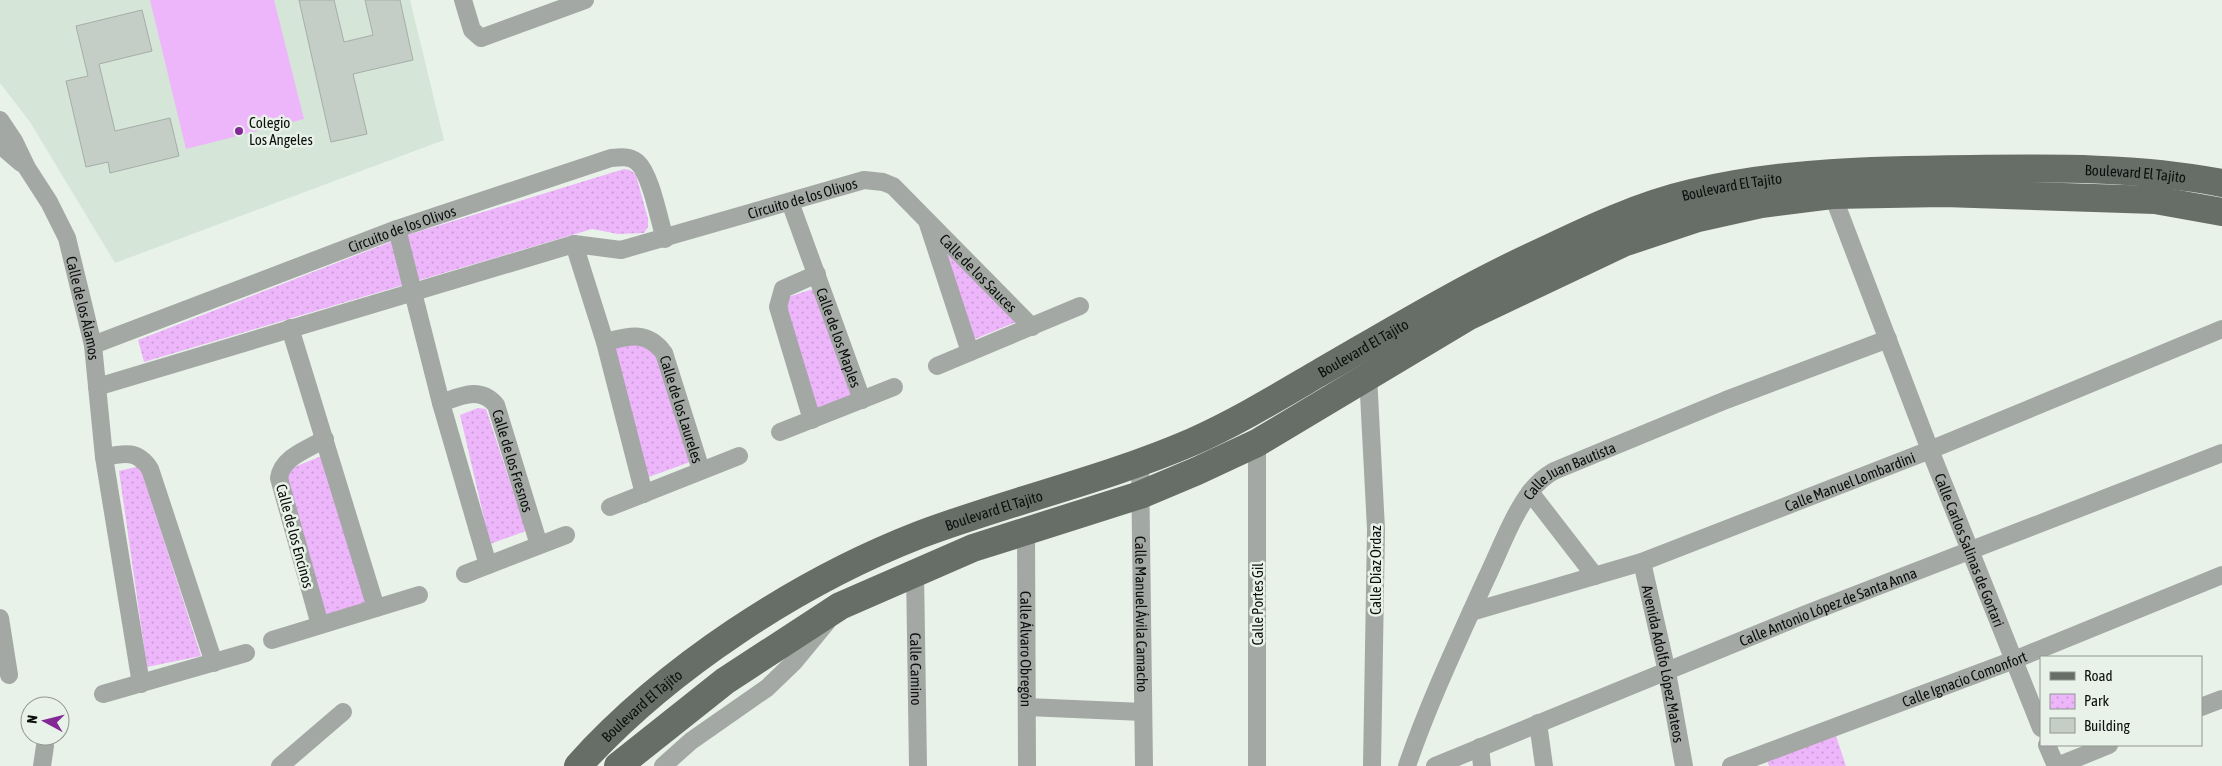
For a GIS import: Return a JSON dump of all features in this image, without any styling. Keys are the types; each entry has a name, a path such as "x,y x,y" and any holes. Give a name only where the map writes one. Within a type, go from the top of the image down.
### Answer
{"main road":[{"path":"2194,178 2222,175"},
{"name":"Boulevard El Tajito","path":"578,766 605,736 691,663 767,612 839,572 917,536 1140,462 1190,443 1241,419 1457,294 1539,252 1618,218 1689,194 1754,181 1828,184 1944,193 2154,187 2194,178 2222,183"},
{"name":"Boulevard El Tajito","path":"618,766 725,680 840,606 915,571 973,548 1140,495 1257,443 1469,316 1623,242 1698,218 1760,204 1828,184"},
{"name":"Boulevard El Tajito","path":"2154,187 2222,212"}],"street":[{"path":"463,0 472,30 481,38 585,0"},
{"name":"Calle de los Álamos","path":"0,120 14,141 27,168 50,202 67,238 93,345 104,457 141,684"},
{"name":"Calle de los Álamos","path":"0,145 27,168"},
{"name":"Circuito de los Olivos","path":"93,345 397,229 622,157 638,163 645,172 665,239"},
{"name":"Circuito de los Olivos","path":"97,387 574,244 621,250 665,239 864,180 883,182"},
{"name":"Calle de los Sauces","path":"883,182 893,186 1032,327"},
{"name":"Calle Carlos Salinas de Gortari","path":"1828,184 1930,450 2040,725"},
{"name":"Calle de los Maples","path":"790,202 862,400"},
{"name":"Calle de los Sauces","path":"926,219 970,352"},
{"path":"397,229 441,403 488,565"},
{"path":"574,244 605,342 644,494"},
{"name":"Calle de los Maples","path":"812,420 778,307 783,289 817,274"},
{"name":"Calle de los Sauces","path":"937,366 1080,306"},
{"path":"290,328 376,608"},
{"name":"Calle Manuel Lombardini","path":"1471,612 1642,562 1930,450 2222,329"},
{"name":"Calle de los Laureles","path":"605,342 631,335 639,335 652,340 659,346 664,353 701,470"},
{"name":"Calle Juan Bautista","path":"1407,766 1427,709 1471,612 1530,492 1541,479 1554,470 1726,400 1888,339"},
{"name":"Calle Díaz Ordaz","path":"1368,375 1376,529 1372,766"},
{"name":"Calle de los Maples","path":"780,432 894,387"},
{"name":"Calle de los Fresnos","path":"441,403 472,393 483,395 496,405 540,545"},
{"name":"Calle de los Encinos","path":"320,625 279,478 286,462 325,439"},
{"name":"Calle Portes Gil","path":"1257,443 1257,766"},
{"path":"104,457 130,453 140,457 150,469 214,663"},
{"name":"Calle Antonio López de Santa Anna","path":"1435,766 1538,722 1806,614 2222,453"},
{"name":"Calle de los Laureles","path":"610,507 739,456"},
{"name":"Calle Manuel Ávila Camacho","path":"1140,462 1144,766"},
{"path":"1530,492 1596,576"},
{"name":"Calle Álvaro Obregón","path":"1026,531 1027,766"},
{"path":"465,574 566,535"},
{"name":"Avenida Adolfo López Mateos","path":"1642,562 1684,766"},
{"name":"Calle Camino","path":"915,571 918,766"},
{"name":"Calle Ignacio Comonfort","path":"1730,766 2014,660 2222,576"},
{"path":"272,640 419,595"},
{"path":"663,766 691,741 767,688 794,662 840,606"},
{"path":"0,618 3,650 9,675"},
{"path":"103,694 246,653"},
{"path":"2202,708 2222,699"},
{"path":"1027,707 1143,712"},
{"path":"280,766 343,712"},
{"path":"1538,722 1544,766"},
{"path":"42,766 45,746"},
{"path":"2047,746 2056,766 2106,746"},
{"path":"1480,747 1482,766"}],"shaded area":[{"name":"Colegio Los Angeles","path":"0,0 410,0 444,140 115,263 30,122 0,83"}],"green space":[{"path":"150,0 274,0 304,119 186,149"},
{"path":"624,169 630,170 636,175 648,219 648,227 644,233 618,234 592,229 144,362 138,340 411,234"},
{"path":"936,237 1021,320 970,341"},
{"path":"813,289 854,397 815,413 785,303 788,297"},
{"path":"634,339 655,352 693,461 646,478 611,345"},
{"path":"478,408 486,409 526,531 490,544 460,415"},
{"path":"324,455 372,602 324,616 285,483 287,470"},
{"path":"140,466 201,656 147,667 119,471"},
{"path":"1835,733 1846,766 1769,766 1766,757"}],"building":[{"path":"299,0 334,0 344,42 373,35 365,0 400,0 413,60 353,74 367,134 331,142"},
{"path":"142,10 152,51 99,64 115,131 170,118 179,156 110,173 108,162 86,167 66,81 88,76 76,26"}],"place":[{"name":"Colegio Los Angeles","path":"239,131"}]}
